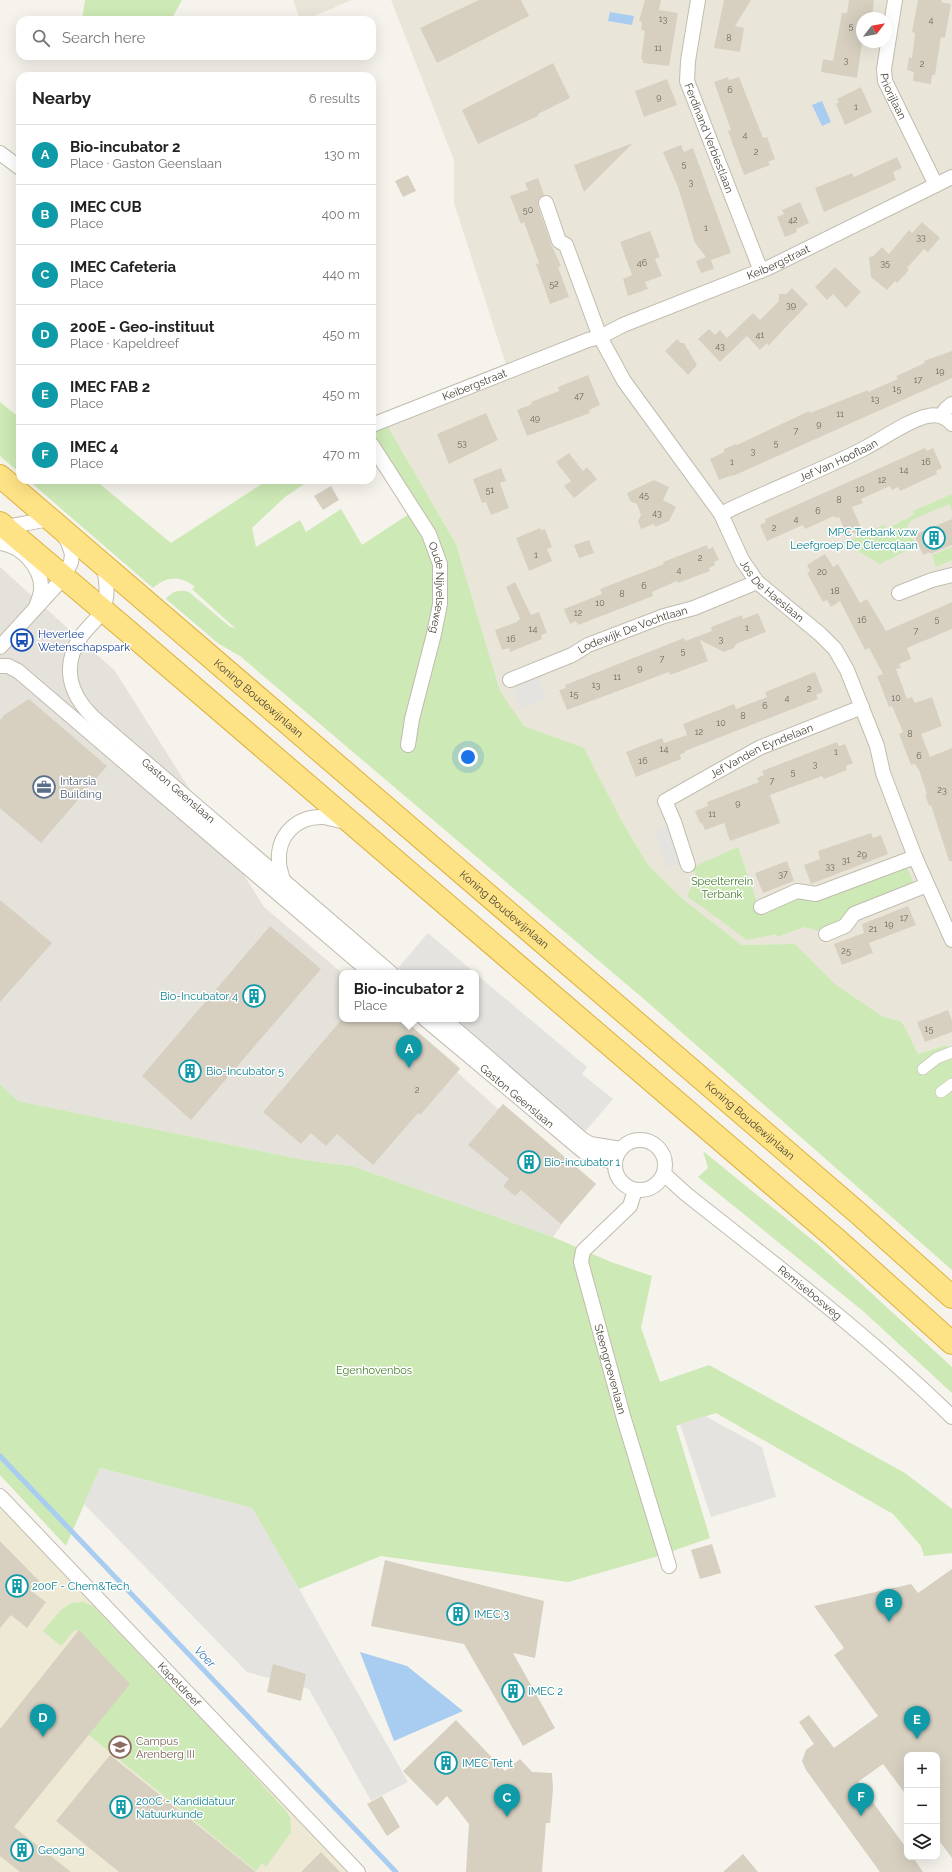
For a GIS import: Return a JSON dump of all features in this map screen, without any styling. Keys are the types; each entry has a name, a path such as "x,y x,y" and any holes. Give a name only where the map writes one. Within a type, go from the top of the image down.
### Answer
{"highway":[{"name":"Koning Boudewijnlaan","path":"0,476 852,1208 952,1297"},
{"path":"1,530 64,577 103,609 835,1238 952,1343"}],"street":[{"name":"Ferdinand Verbiestlaan","path":"698,0 688,61 687,81 761,271"},
{"name":"Priorijlaan","path":"895,0 884,69 885,81 936,185"},
{"path":"0,153 16,165"},
{"name":"Keibergstraat","path":"376,423 588,340 600,337 623,325 761,271 952,177"},
{"path":"546,203 559,241 566,246 600,337"},
{"name":"Jos De Haeslaan","path":"600,337 624,381 721,514 742,560 757,582 820,634 835,649 847,670 862,707 877,746 883,773 915,857 952,940"},
{"name":"Jef Van Hooflaan","path":"721,514 863,449 926,416 947,420 946,409 952,404"},
{"name":"Oude Nijvelseweg","path":"376,451 429,534 440,564 440,604 434,634 412,719 408,745"},
{"path":"36,607 41,591 38,572 30,560 1,530 44,520 56,524"},
{"name":"Koning Boudewijnlaan","path":"56,524 68,542 72,554 71,562 64,577"},
{"path":"103,609 106,592 104,566"},
{"path":"899,593 932,580 952,575"},
{"path":"0,647 64,577"},
{"name":"Lodewijk De Vochtlaan","path":"510,680 572,655 588,645 664,616 694,608 757,582"},
{"name":"Gaston Geenslaan","path":"103,609 82,634 73,652 70,676 77,698 94,718 387,970"},
{"name":"Gaston Geenslaan","path":"0,666 12,668 18,671 367,970"},
{"name":"Jef Vanden Eyndelaan","path":"688,865 674,822 658,803 759,748 862,707"},
{"path":"283,881 279,862 280,848 284,835 293,826 307,818 323,817 352,823"},
{"path":"761,907 797,891 816,894 915,857"},
{"path":"826,934 844,926 854,914 927,885"},
{"name":"Gaston Geenslaan","path":"429,1022 584,1152 615,1163"},
{"name":"Gaston Geenslaan","path":"447,1022 582,1139 590,1144 621,1149"},
{"path":"923,1069 937,1058 952,1052"},
{"path":"941,1092 952,1084"},
{"path":"636,1140 652,1143 663,1155 665,1164 664,1174 658,1183 650,1189 643,1191 635,1190 622,1182 615,1171 615,1163 621,1149 627,1143 636,1140"},
{"name":"Remisebosweg","path":"664,1174 686,1194 846,1321 952,1417"},
{"name":"Steengroevenlaan","path":"635,1190 630,1206 583,1251 581,1262 624,1419 669,1566"},
{"name":"Kapeldreef","path":"0,1496 358,1872"}],"shaded area":[{"path":"293,0 352,0 314,16 299,16"},
{"path":"391,0 952,0 952,1054 947,1045 918,1054 902,1022 882,1016 835,984 795,944 742,945 684,900 648,865 620,818 584,749 524,726 500,691 456,544 384,420 508,371 454,203 454,160"},
{"path":"0,567 115,671 264,907 339,970 339,1022 407,1022 458,1066 460,1069 457,1072 498,1109 503,1104 596,1184 562,1224 553,1237 352,1166 304,1160 18,1101 0,1084"},
{"path":"537,672 547,699 520,709 510,682"},
{"path":"668,826 682,863 668,868 654,832"},
{"path":"428,933 471,970 400,970 398,968"},
{"path":"479,977 587,1067 582,1074 613,1099 582,1135 476,1043 460,1022 479,1022"},
{"path":"705,1416 762,1447 776,1497 711,1517 680,1424"},
{"path":"100,1468 252,1508 408,1782 371,1801 309,1689 247,1672 84,1504"},
{"name":"Campus Arenberg III","path":"0,1496 358,1872 0,1872"}],"green space":[{"path":"85,0 182,0 173,16 83,16"},
{"path":"0,402 16,415 16,470 0,456"},
{"path":"384,420 456,544 500,691 524,726 584,748 620,818 648,865 684,900 742,945 795,944 835,984 882,1016 902,1022 918,1054 947,1045 952,1052 952,1270 645,1000 240,656 219,644 166,599 176,591 189,592 229,626 236,629 192,589 195,587 184,580 174,578 163,581 153,588 33,484 100,484 171,543 262,484 304,484 285,497 252,528 256,547 300,520 306,532 341,509 362,545 415,510 376,451 376,423"},
{"path":"952,495 952,511 949,504 912,520 907,526 908,530 899,534 900,537 910,532 916,546 880,564 844,543 886,524 884,530 888,533 890,527 914,515 913,511"},
{"path":"952,547 952,560 936,567 932,555"},
{"name":"Speelterrein Terbank","path":"738,847 759,908 905,863 916,889 825,932 804,927 777,937 776,934 747,940 687,896 696,876 693,867"},
{"name":"Egenhovenbos","path":"0,1084 18,1101 304,1160 352,1166 553,1237 611,1262 652,1276 641,1328 660,1382 709,1365 905,1473 952,1509 952,1553 924,1556 921,1546 893,1514 716,1413 676,1426 710,1538 655,1557 568,1582 381,1556 299,1589 252,1508 100,1468 66,1546 0,1475"},
{"path":"703,1151 821,1247 952,1367 952,1393 863,1311 698,1177 708,1168"},
{"path":"84,1602 93,1606 213,1731 287,1812 290,1818 291,1832 266,1867 262,1863 256,1871 89,1735 79,1630 74,1631 61,1646 43,1631 61,1610 71,1603"}],"water":[{"path":"610,12 634,16 632,25 608,21"},
{"path":"822,101 831,122 822,126 812,105"},
{"path":"360,1652 407,1666 463,1711 394,1741"}],"building":[{"path":"479,0 521,0 529,16 437,63 420,28"},
{"path":"645,0 661,0 659,10 678,13 669,66 643,63 643,60 641,59 645,31 641,30 642,22 639,21"},
{"path":"724,0 751,0 735,26 744,28 740,52 714,48"},
{"path":"849,0 874,0 873,12 856,12 856,48 861,48 857,78 821,72 823,59 833,61 842,13 847,13"},
{"path":"918,0 942,0 941,2 951,4 945,38 941,37 935,75 932,75 931,84 913,81 914,72 907,70 909,57 912,58 915,33 912,32"},
{"path":"553,63 570,98 538,114 538,116 478,144 462,110"},
{"path":"728,77 729,80 739,77 763,138 767,137 775,159 768,162 770,165 744,175 728,131 731,130 714,82"},
{"path":"667,79 677,105 644,117 635,91"},
{"path":"861,87 872,112 845,125 836,104 839,102 837,99"},
{"path":"633,143 584,192 574,165"},
{"path":"681,145 684,152 693,148 731,253 711,260 714,269 701,273 696,261 706,257 695,243 678,187 663,152"},
{"path":"897,157 902,168 893,172 896,180 824,212 815,188 852,173 854,177"},
{"path":"408,175 416,191 403,197 395,181"},
{"path":"538,178 544,195 539,198 538,206 551,244 561,266 558,267 569,297 550,304 536,264 539,263 524,222 521,224 510,196 528,190 525,183"},
{"path":"800,202 809,223 796,229 797,232 785,237 777,217 784,214 782,210"},
{"path":"922,222 940,238 928,252 924,249 907,268 909,270 897,283 895,281 887,290 871,277 869,257 873,256 882,247 889,254 909,230 912,233"},
{"path":"650,231 660,257 655,259 662,276 645,282 648,289 628,296 623,279 632,275 620,242"},
{"path":"835,267 861,292 846,308 833,294 827,300 815,287"},
{"path":"792,288 808,304 768,346 767,343 760,350 747,336 720,362 698,339 709,329 715,335 720,330 727,338 753,313 760,320 779,301 779,294 786,294"},
{"path":"677,339 681,343 684,343 697,365 688,375 665,351"},
{"path":"952,351 952,378 733,476 719,480 710,459 724,452 724,449 736,444 737,445 809,411 810,413 868,390 868,392 898,379 896,376 925,363 924,361"},
{"path":"588,375 600,405 589,410 590,413 527,436 517,410 532,404 531,402 559,391 558,387"},
{"path":"486,413 498,440 449,464 437,434"},
{"path":"925,448 927,451 933,448 942,468 936,471 937,474 900,491 898,487 892,490 890,486 861,499 863,503 852,507 862,530 847,536 839,517 835,518 834,516 805,529 803,525 767,541 760,525 766,522 765,519"},
{"path":"569,453 583,471 587,467 597,479 574,498 564,486 571,481 556,462"},
{"path":"501,468 506,481 500,483 509,508 491,515 486,502 482,503 473,479"},
{"path":"654,480 669,487 663,500 676,507 669,521 655,527 654,524 641,529 638,521 641,515 637,504 630,501 627,493"},
{"path":"331,486 339,500 323,510 314,496"},
{"name":"MPC Terbank vzw Leefgroep De Clercqlaan","path":"952,519 952,545 930,554 930,552 923,555 914,535"},
{"path":"540,528 541,530 545,529 552,547 547,549 552,561 529,571 516,538"},
{"path":"589,540 594,553 579,558 574,545"},
{"path":"707,545 708,549 713,547 719,560 714,562 715,565 709,568 710,571 678,583 677,581 652,592 653,596 578,625 576,621 570,624 564,609 602,594 600,589 664,564 663,562"},
{"path":"825,554 833,567 838,564 860,603 867,599 886,631 952,602 952,629 907,648 911,659 899,664 901,668 896,669 907,699 912,697 915,703 932,697 942,726 921,734 930,757 952,748 952,861 949,861 931,805 929,806 925,794 927,794 919,770 915,764 911,765 899,734 903,732 892,706 889,707 877,676 883,674 869,648 865,650 840,601 831,607 827,600 823,602 807,573 810,571 807,565"},
{"path":"515,582 531,615 539,612 547,633 541,635 542,639 510,652 509,648 502,650 495,630 517,622 520,619 506,587"},
{"path":"758,613 766,632 736,644 734,648 724,652 700,640 708,661 670,675 669,672 567,710 559,690 566,688 565,685 684,638 685,641 712,631 711,627 742,615 743,619"},
{"path":"815,672 823,692 816,695 818,699 685,751 686,752 680,755 681,759 636,777 626,752 662,738 664,743 687,735 683,724 734,704 736,709 767,697 765,692"},
{"name":"Intarsia Building","path":"29,699 107,766 41,843 0,808 0,720 4,715"},
{"path":"837,742 839,746 845,744 853,763 846,766 847,770 824,779 822,776 770,795 780,823 730,841 724,823 705,830 702,823 700,823 695,811 708,806 707,802 759,782 757,778 764,775 762,771"},
{"path":"871,833 873,838 881,835 888,854 811,884 804,865 820,859 818,851"},
{"path":"787,861 794,881 763,893 755,873"},
{"path":"0,900 52,943 0,1002"},
{"path":"908,906 916,925 869,943 873,953 842,965 834,944 864,933 862,924"},
{"name":"Bio-Incubator 4","path":"270,926 321,969 191,1120 142,1076"},
{"path":"948,1010 952,1021 952,1032 925,1042 917,1022"},
{"path":"339,1022 406,1022 460,1069 420,1115 418,1113 373,1165 337,1134 326,1146 311,1133 301,1144 263,1112"},
{"name":"Bio-incubator 1","path":"503,1104 596,1184 561,1224 521,1190 515,1196 503,1186 509,1179 468,1145"},
{"name":"200F - Chem&Tech","path":"0,1541 39,1581 30,1590 46,1602 27,1628 11,1615 0,1628"},
{"path":"712,1544 721,1573 700,1579 691,1550"},
{"name":"IMEC 3","path":"385,1560 544,1601 535,1658 513,1653 555,1728 523,1746 464,1644 371,1626"},
{"path":"952,1569 952,1858 940,1842 940,1752 904,1752 904,1792 883,1764 858,1782 904,1845 904,1860 915,1860 923,1872 880,1872 806,1770 802,1761 806,1750 814,1744 799,1722 809,1715 834,1748 878,1716 834,1655 844,1648 814,1606 911,1584 918,1593"},
{"path":"79,1630 130,1684 14,1827 71,1872 20,1872 0,1856 0,1729"},
{"path":"273,1664 306,1674 301,1701 267,1692"},
{"path":"456,1720 505,1771 520,1759 532,1772 552,1773 553,1789 550,1823 546,1823 542,1872 466,1872 469,1824 447,1796 437,1806 403,1771"},
{"name":"200C - Kandidatuur Natuurkunde","path":"110,1755 256,1872 119,1872 56,1821"},
{"path":"382,1796 400,1827 387,1836 367,1804"},
{"path":"321,1852 340,1872 301,1872"},
{"path":"743,1854 758,1872 723,1872"}],"waterway":[{"name":"Voer","path":"0,1456 396,1872"}],"place":[{"name":"MPC Terbank vzw Leefgroep De Clercqlaan","path":"934,538"},
{"name":"Heverlee Wetenschapspark","path":"22,640"},
{"name":"Intarsia Building","path":"44,787"},
{"name":"Bio-Incubator 4","path":"254,996"},
{"name":"Bio-incubator 2","path":"409,1068"},
{"name":"Bio-Incubator 5","path":"190,1071"},
{"name":"Bio-incubator 1","path":"529,1162"},
{"name":"200F - Chem&Tech","path":"17,1586"},
{"name":"IMEC 3","path":"458,1614"},
{"name":"IMEC CUB","path":"889,1622"},
{"name":"IMEC 2","path":"513,1691"},
{"name":"200E - Geo-instituut","path":"43,1737"},
{"name":"IMEC FAB 2","path":"917,1739"},
{"name":"Campus Arenberg III","path":"120,1747"},
{"name":"IMEC Tent","path":"446,1763"},
{"name":"200C - Kandidatuur Natuurkunde","path":"121,1807"},
{"name":"IMEC 4","path":"861,1816"},
{"name":"IMEC Cafeteria","path":"507,1817"},
{"name":"Geogang","path":"22,1850"}]}
